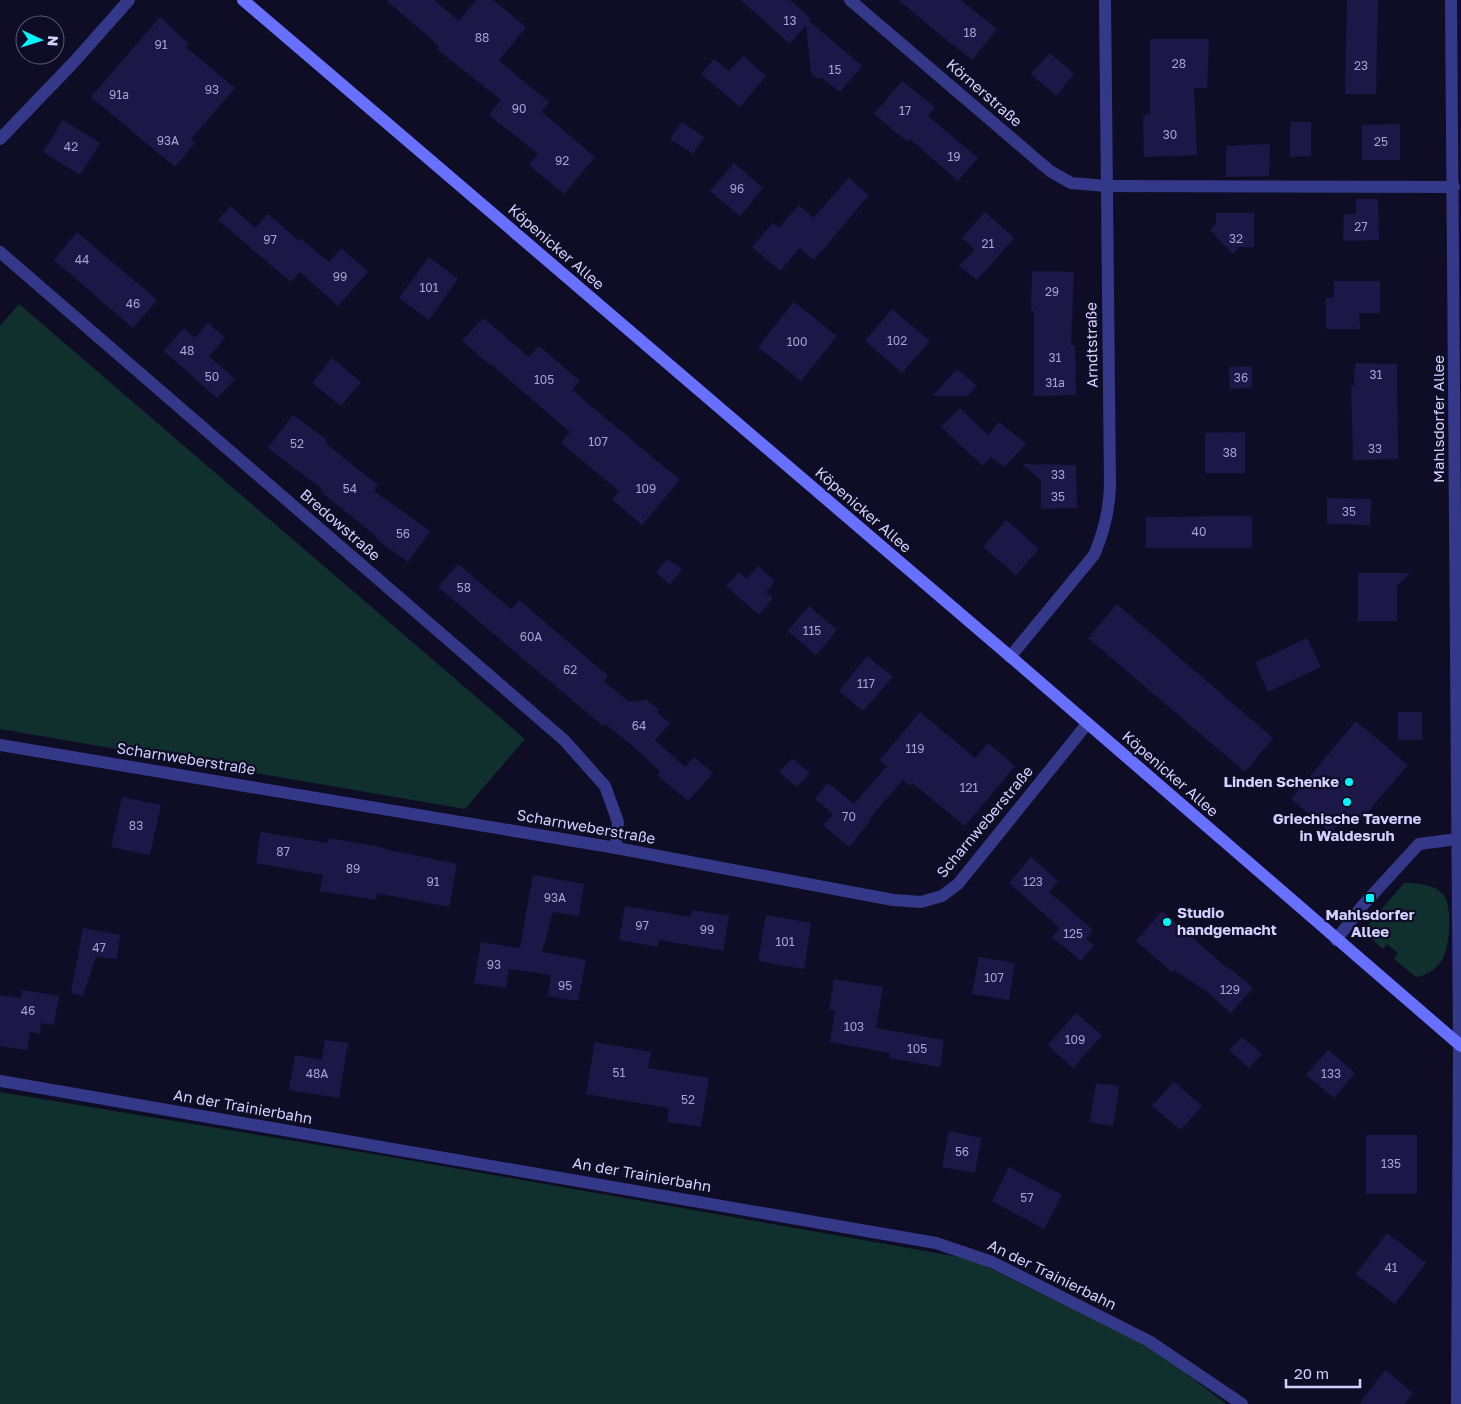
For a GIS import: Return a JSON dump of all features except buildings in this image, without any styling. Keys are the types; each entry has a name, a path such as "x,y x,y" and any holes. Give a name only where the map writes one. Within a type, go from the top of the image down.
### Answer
{"street":[{"path":"0,139 74,62 129,0"},
{"name":"Köpenicker Allee","path":"243,0 1460,1045"},
{"name":"Körnerstraße","path":"850,0 1050,171 1071,184 1106,186 1454,187"},
{"name":"Arndtstraße","path":"1010,657 1094,555 1109,510 1105,0"},
{"name":"Mahlsdorfer Allee","path":"1452,0 1460,1045 1457,1404"},
{"name":"Bredowstraße","path":"0,252 564,740 605,786 618,822 616,848"},
{"name":"Scharnweberstraße","path":"0,745 616,848 892,900 921,902 942,896 958,884 1087,724"},
{"path":"1336,940 1363,906 1419,844 1457,838"},
{"name":"An der Trainierbahn","path":"0,1081 936,1243 992,1262 1149,1341 1242,1404"}],"green space":[{"path":"19,304 525,739 465,809 0,729 0,326"},
{"path":"1404,883 1435,888 1443,894 1448,907 1449,935 1443,958 1432,971 1416,977 1394,959 1398,953 1387,944 1383,949 1365,933 1365,929"},
{"path":"0,1092 391,1157 971,1259 1156,1350 1226,1404 0,1404"}],"place":[{"name":"Linden Schenke","path":"1349,782"},
{"name":"Griechische Taverne in Waldesruh","path":"1347,802"},
{"name":"Mahlsdorfer Allee","path":"1370,898"},
{"name":"Studio handgemacht","path":"1167,922"}]}
